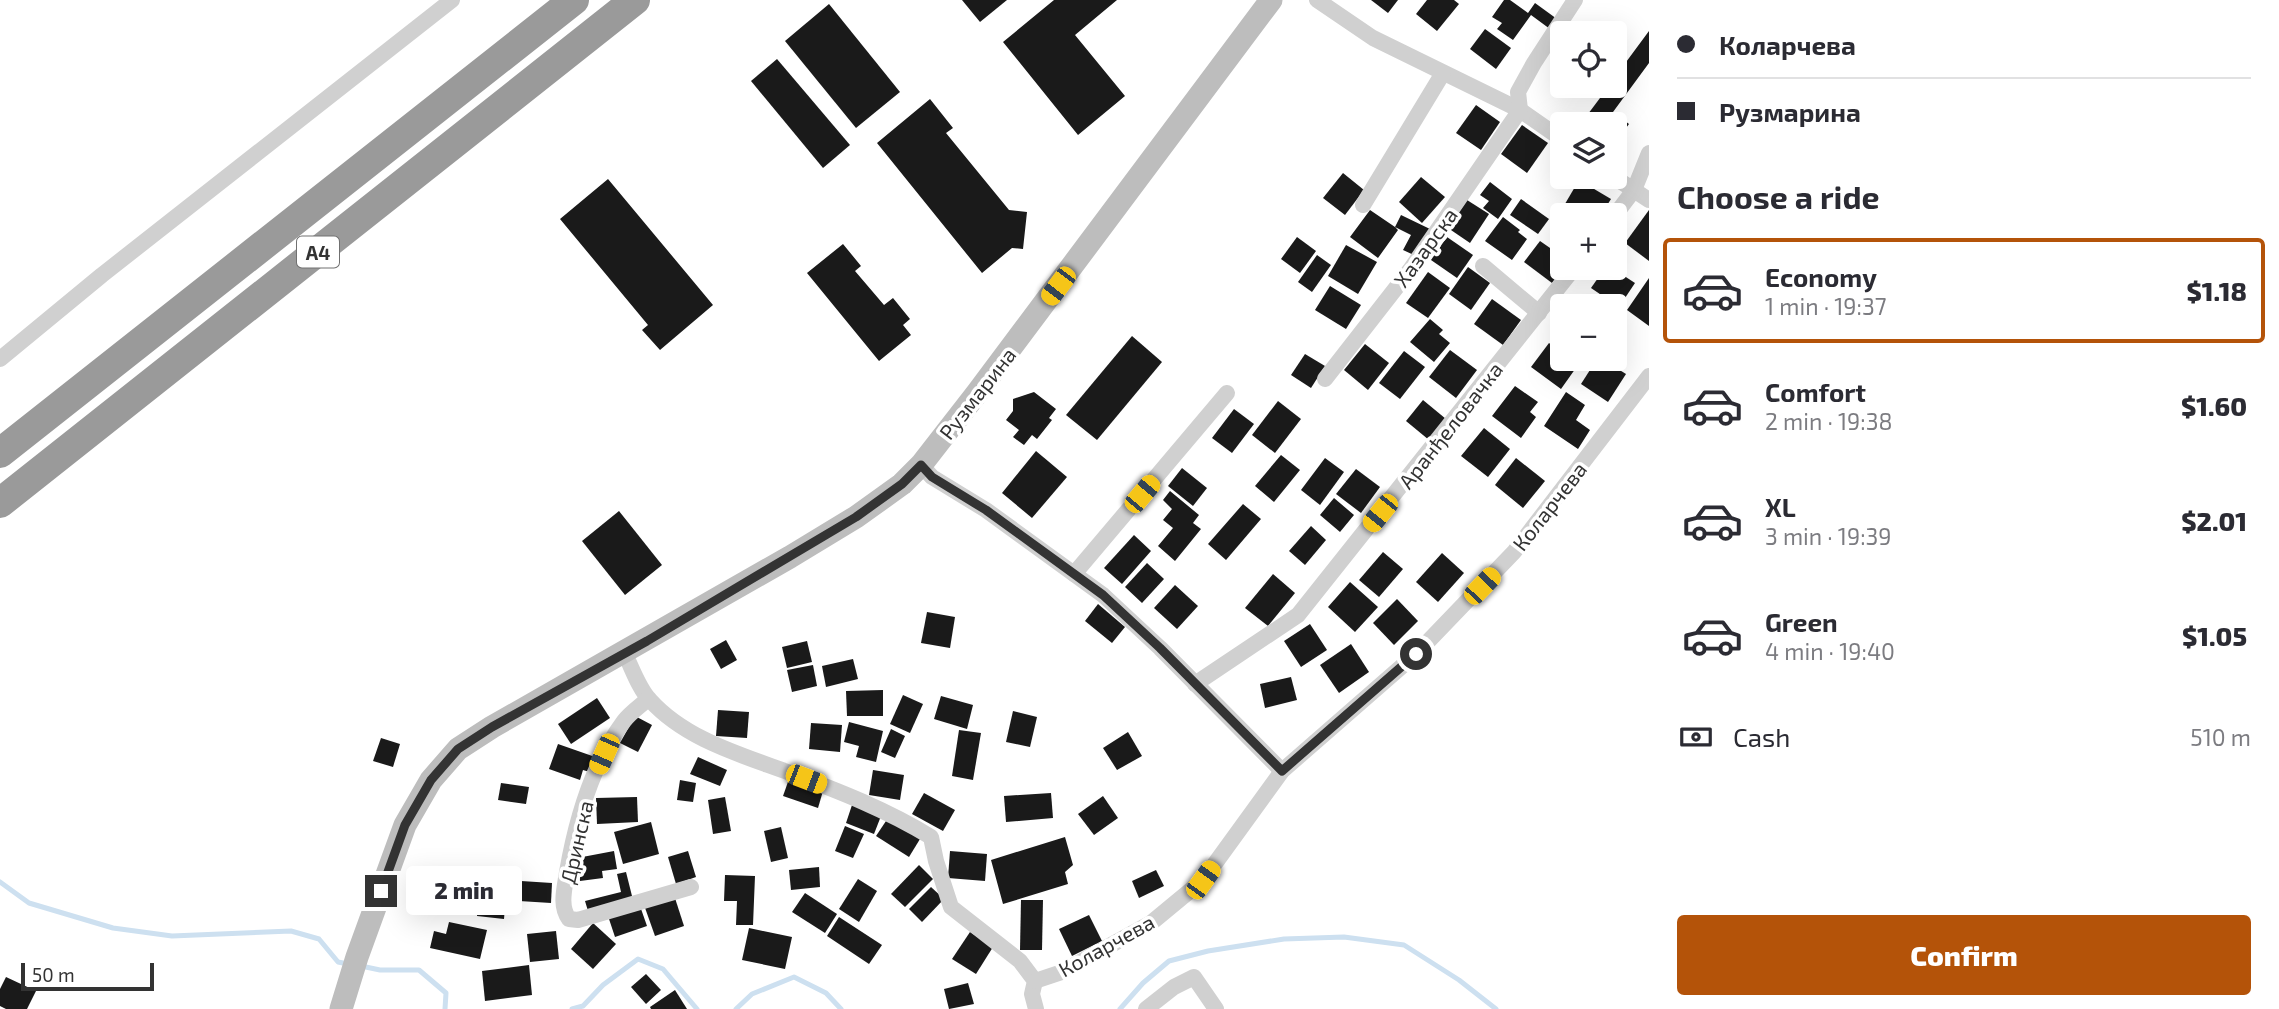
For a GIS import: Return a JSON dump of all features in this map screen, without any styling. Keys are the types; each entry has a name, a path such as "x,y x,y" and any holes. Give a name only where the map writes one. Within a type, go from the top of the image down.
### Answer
{"highway":[{"name":"A4","path":"0,453 574,0"},
{"name":"A4","path":"0,503 635,0"}],"main road":[{"name":"Рузмарина","path":"341,1009 405,825 431,780 458,749 856,517 902,484 921,465 985,383 1271,0"}],"street":[{"path":"0,359 102,275 452,0"},
{"path":"1317,0 1373,38 1520,110 1550,131"},
{"path":"1520,110 1518,92 1575,0"},
{"path":"1363,205 1443,73"},
{"name":"Хазарска","path":"1325,379 1410,270 1520,110"},
{"path":"1624,203 1634,190 1649,153"},
{"path":"1627,185 1649,200"},
{"path":"1483,266 1539,313"},
{"name":"Аранђеловачка","path":"1195,684 1298,615 1565,280"},
{"name":"Коларчева","path":"1035,981 1062,971 1151,923 1203,880 1282,771 1416,654 1514,552 1649,376"},
{"path":"1074,574 1227,393"},
{"path":"921,465 932,477 986,510 1103,595 1160,648 1282,771"},
{"path":"625,654 648,699 703,740 832,789 903,820 931,836 951,907 1020,961 1035,981 1032,995 1035,1009"},
{"name":"Дринска","path":"648,699 625,719 604,754 586,797 573,834 564,892 565,912 569,919 578,920 691,887"},
{"path":"1146,1009 1174,987 1194,977 1216,1009"}],"building":[{"path":"962,0 1007,0 980,22"},
{"path":"1054,0 1117,0 1075,35 1125,96 1078,135 1003,42"},
{"path":"1371,0 1398,0 1388,13"},
{"path":"1427,0 1454,0 1459,4 1437,31 1416,14"},
{"path":"1504,0 1510,0 1528,13 1535,3 1557,19 1550,21 1550,29 1531,15 1513,40 1497,29 1502,23 1492,17"},
{"path":"829,4 900,92 856,128 785,41"},
{"path":"1485,29 1511,48 1496,69 1470,49"},
{"path":"1649,31 1649,63 1627,93 1627,61"},
{"path":"777,59 850,145 823,168 751,81"},
{"path":"1600,98 1623,98 1613,112 1590,112"},
{"path":"930,99 953,128 946,133 1009,210 1027,212 1023,249 1012,248 982,273 877,143"},
{"path":"1476,105 1500,122 1481,150 1456,133"},
{"path":"1522,125 1548,143 1527,173 1501,154"},
{"path":"1343,173 1364,190 1345,215 1323,198"},
{"path":"1421,177 1445,197 1422,223 1399,202"},
{"path":"608,179 713,305 660,350 642,330 648,325 560,219"},
{"path":"1490,182 1512,199 1498,219 1483,208 1489,201 1480,195"},
{"path":"1574,189 1594,189 1611,199 1608,203 1566,203"},
{"path":"1521,199 1549,219 1538,234 1510,215"},
{"path":"1467,200 1489,214 1470,243 1448,228"},
{"path":"1370,210 1398,230 1378,258 1350,237"},
{"path":"1649,210 1649,261 1627,244 1627,240"},
{"path":"1401,215 1430,229 1416,256 1403,250 1411,235 1395,227"},
{"path":"1503,217 1527,239 1512,260 1485,241"},
{"path":"1297,237 1316,251 1300,273 1281,259"},
{"path":"1447,237 1473,255 1457,278 1431,260"},
{"path":"1540,241 1550,248 1550,280 1554,280 1552,283 1524,262"},
{"path":"843,244 861,266 855,271 884,305 893,298 910,319 903,325 911,335 879,361 807,273"},
{"path":"1346,245 1377,262 1358,294 1328,276"},
{"path":"1317,255 1331,265 1312,292 1298,282"},
{"path":"1468,267 1490,283 1471,310 1449,294"},
{"path":"1428,272 1450,288 1428,318 1406,303"},
{"path":"1627,278 1635,283 1627,295 1600,294 1591,288 1597,280 1627,280"},
{"path":"1649,278 1649,326 1627,310"},
{"path":"1330,286 1361,305 1346,329 1315,310"},
{"path":"1492,299 1521,320 1503,345 1474,324"},
{"path":"1430,319 1443,330 1439,334 1450,343 1434,362 1410,342"},
{"path":"1132,336 1162,362 1097,440 1066,415"},
{"path":"1549,343 1550,371 1574,371 1561,389 1531,367"},
{"path":"1365,344 1389,363 1368,390 1344,370"},
{"path":"1450,350 1477,370 1456,398 1429,377"},
{"path":"1404,351 1425,367 1400,399 1379,383"},
{"path":"1305,354 1325,366 1311,388 1291,375"},
{"path":"1589,371 1621,371 1626,374 1608,402 1581,384"},
{"path":"1515,386 1538,402 1530,412 1536,417 1521,438 1492,416"},
{"path":"1034,392 1056,409 1049,418 1052,420 1037,439 1032,435 1024,445 1013,437 1019,430 1006,420 1013,411 1013,399"},
{"path":"1566,392 1585,405 1576,420 1590,430 1578,449 1544,426"},
{"path":"1423,400 1446,419 1429,440 1406,421"},
{"path":"1278,401 1301,419 1275,453 1252,435"},
{"path":"1234,409 1254,424 1232,453 1212,438"},
{"path":"1484,428 1510,449 1488,477 1461,456"},
{"path":"1036,451 1067,477 1032,518 1002,493"},
{"path":"1281,455 1300,470 1274,502 1255,486"},
{"path":"1325,458 1344,472 1320,505 1301,490"},
{"path":"1516,458 1545,481 1523,508 1495,485"},
{"path":"1182,468 1207,488 1193,506 1168,486"},
{"path":"1356,469 1380,487 1361,513 1336,494"},
{"path":"1170,491 1199,515 1193,523 1201,529 1175,561 1158,546 1173,528 1163,520 1172,509 1163,500"},
{"path":"1334,498 1354,515 1340,532 1320,515"},
{"path":"1243,504 1261,519 1226,560 1208,544"},
{"path":"619,511 662,565 625,595 582,541"},
{"path":"1311,526 1326,540 1305,565 1289,551"},
{"path":"1134,535 1151,551 1122,584 1104,568"},
{"path":"1383,552 1403,569 1379,597 1359,580"},
{"path":"1442,553 1464,573 1438,602 1416,582"},
{"path":"1147,563 1164,579 1142,603 1125,587"},
{"path":"1273,574 1295,593 1268,626 1245,608"},
{"path":"1350,582 1378,607 1355,632 1328,607"},
{"path":"1175,585 1198,606 1177,629 1154,608"},
{"path":"1397,599 1418,621 1394,645 1373,623"},
{"path":"1098,604 1125,627 1112,643 1085,621"},
{"path":"927,612 955,617 950,648 921,643"},
{"path":"1310,624 1327,650 1301,667 1284,641"},
{"path":"726,640 737,660 721,669 710,649"},
{"path":"807,641 812,662 787,668 782,647"},
{"path":"1351,644 1369,672 1339,693 1320,665"},
{"path":"853,659 858,679 826,687 822,666"},
{"path":"813,665 817,686 792,692 787,670"},
{"path":"1291,677 1297,700 1265,708 1260,684"},
{"path":"883,690 883,716 847,716 846,691"},
{"path":"903,695 923,704 910,733 890,724"},
{"path":"941,696 973,705 967,729 934,719"},
{"path":"597,698 610,718 571,744 558,724"},
{"path":"718,710 749,712 747,738 716,736"},
{"path":"1013,711 1037,717 1030,747 1006,742"},
{"path":"635,716 652,725 638,752 620,743"},
{"path":"849,722 883,731 876,762 856,757 859,746 844,742"},
{"path":"811,723 842,725 840,752 809,749"},
{"path":"891,729 905,736 895,758 881,752"},
{"path":"959,730 981,733 973,780 952,776"},
{"path":"1128,732 1142,756 1117,770 1103,748"},
{"path":"381,738 400,744 393,767 373,761"},
{"path":"558,744 598,758 593,773 583,770 580,780 549,769"},
{"path":"698,757 727,770 720,786 690,774"},
{"path":"873,770 904,775 900,800 869,795"},
{"path":"789,779 823,791 818,808 783,796"},
{"path":"680,780 696,783 693,802 677,800"},
{"path":"501,783 529,787 526,804 498,800"},
{"path":"924,793 955,810 943,831 912,814"},
{"path":"1051,793 1053,818 1006,822 1004,796"},
{"path":"1103,796 1118,818 1094,835 1078,814"},
{"path":"637,797 638,822 597,824 596,798"},
{"path":"725,797 731,831 713,834 708,800"},
{"path":"852,805 881,816 874,834 846,823"},
{"path":"888,818 920,839 909,857 876,836"},
{"path":"651,822 659,854 623,864 614,832"},
{"path":"845,826 864,834 853,858 835,851"},
{"path":"781,827 788,858 771,862 764,831"},
{"path":"1065,837 1073,865 1065,872 1068,884 1003,904 991,860"},
{"path":"614,851 617,869 602,871 603,878 580,881 577,858"},
{"path":"688,851 696,877 676,884 668,857"},
{"path":"950,851 987,854 985,881 948,878"},
{"path":"919,865 933,879 905,907 891,894"},
{"path":"819,867 820,887 791,890 789,870"},
{"path":"1156,870 1164,886 1139,898 1132,881"},
{"path":"626,872 633,900 588,911 585,901 621,892 617,874"},
{"path":"725,875 755,876 753,925 736,925 737,901 724,901"},
{"path":"858,879 877,891 859,922 839,909"},
{"path":"480,880 507,883 504,919 477,916"},
{"path":"521,881 552,883 551,903 519,901"},
{"path":"931,887 944,899 922,922 909,909"},
{"path":"805,893 837,914 825,933 792,912"},
{"path":"674,895 684,926 655,936 644,905"},
{"path":"1021,900 1043,900 1042,950 1020,950"},
{"path":"640,906 647,926 615,937 608,916"},
{"path":"1089,915 1102,941 1072,956 1059,929"},
{"path":"839,917 882,945 869,964 827,936"},
{"path":"449,922 487,930 480,959 430,948 434,931 446,934"},
{"path":"593,923 616,944 593,969 571,949"},
{"path":"749,928 792,937 785,969 742,960"},
{"path":"556,931 559,959 530,962 527,934"},
{"path":"970,932 993,947 976,974 952,959"},
{"path":"529,965 532,995 485,1001 482,971"},
{"path":"646,974 661,990 646,1004 631,987"},
{"path":"6,977 36,991 27,1009 6,1009 0,1006 0,989"},
{"path":"968,983 974,1004 949,1009 944,989"},
{"path":"675,990 687,1009 651,1009 650,1007"}],"waterway":[{"path":"0,882 29,903 113,928 172,936 291,931 319,939 338,962 348,964"},
{"path":"1120,1009 1143,983 1169,961 1208,951 1284,939 1344,937 1404,945 1459,980 1496,1009"},
{"path":"572,1009 583,1006 603,985 638,959 663,969 697,1009"},
{"path":"361,966 380,970 419,970 446,993 445,1009"},
{"path":"736,1009 752,994 794,977 826,993 841,1009"}],"route":[{"path":"381,891 405,825 431,780 458,749 856,517 902,484 921,465 932,477 986,510 1103,595 1160,648 1282,771 1416,654"}]}
